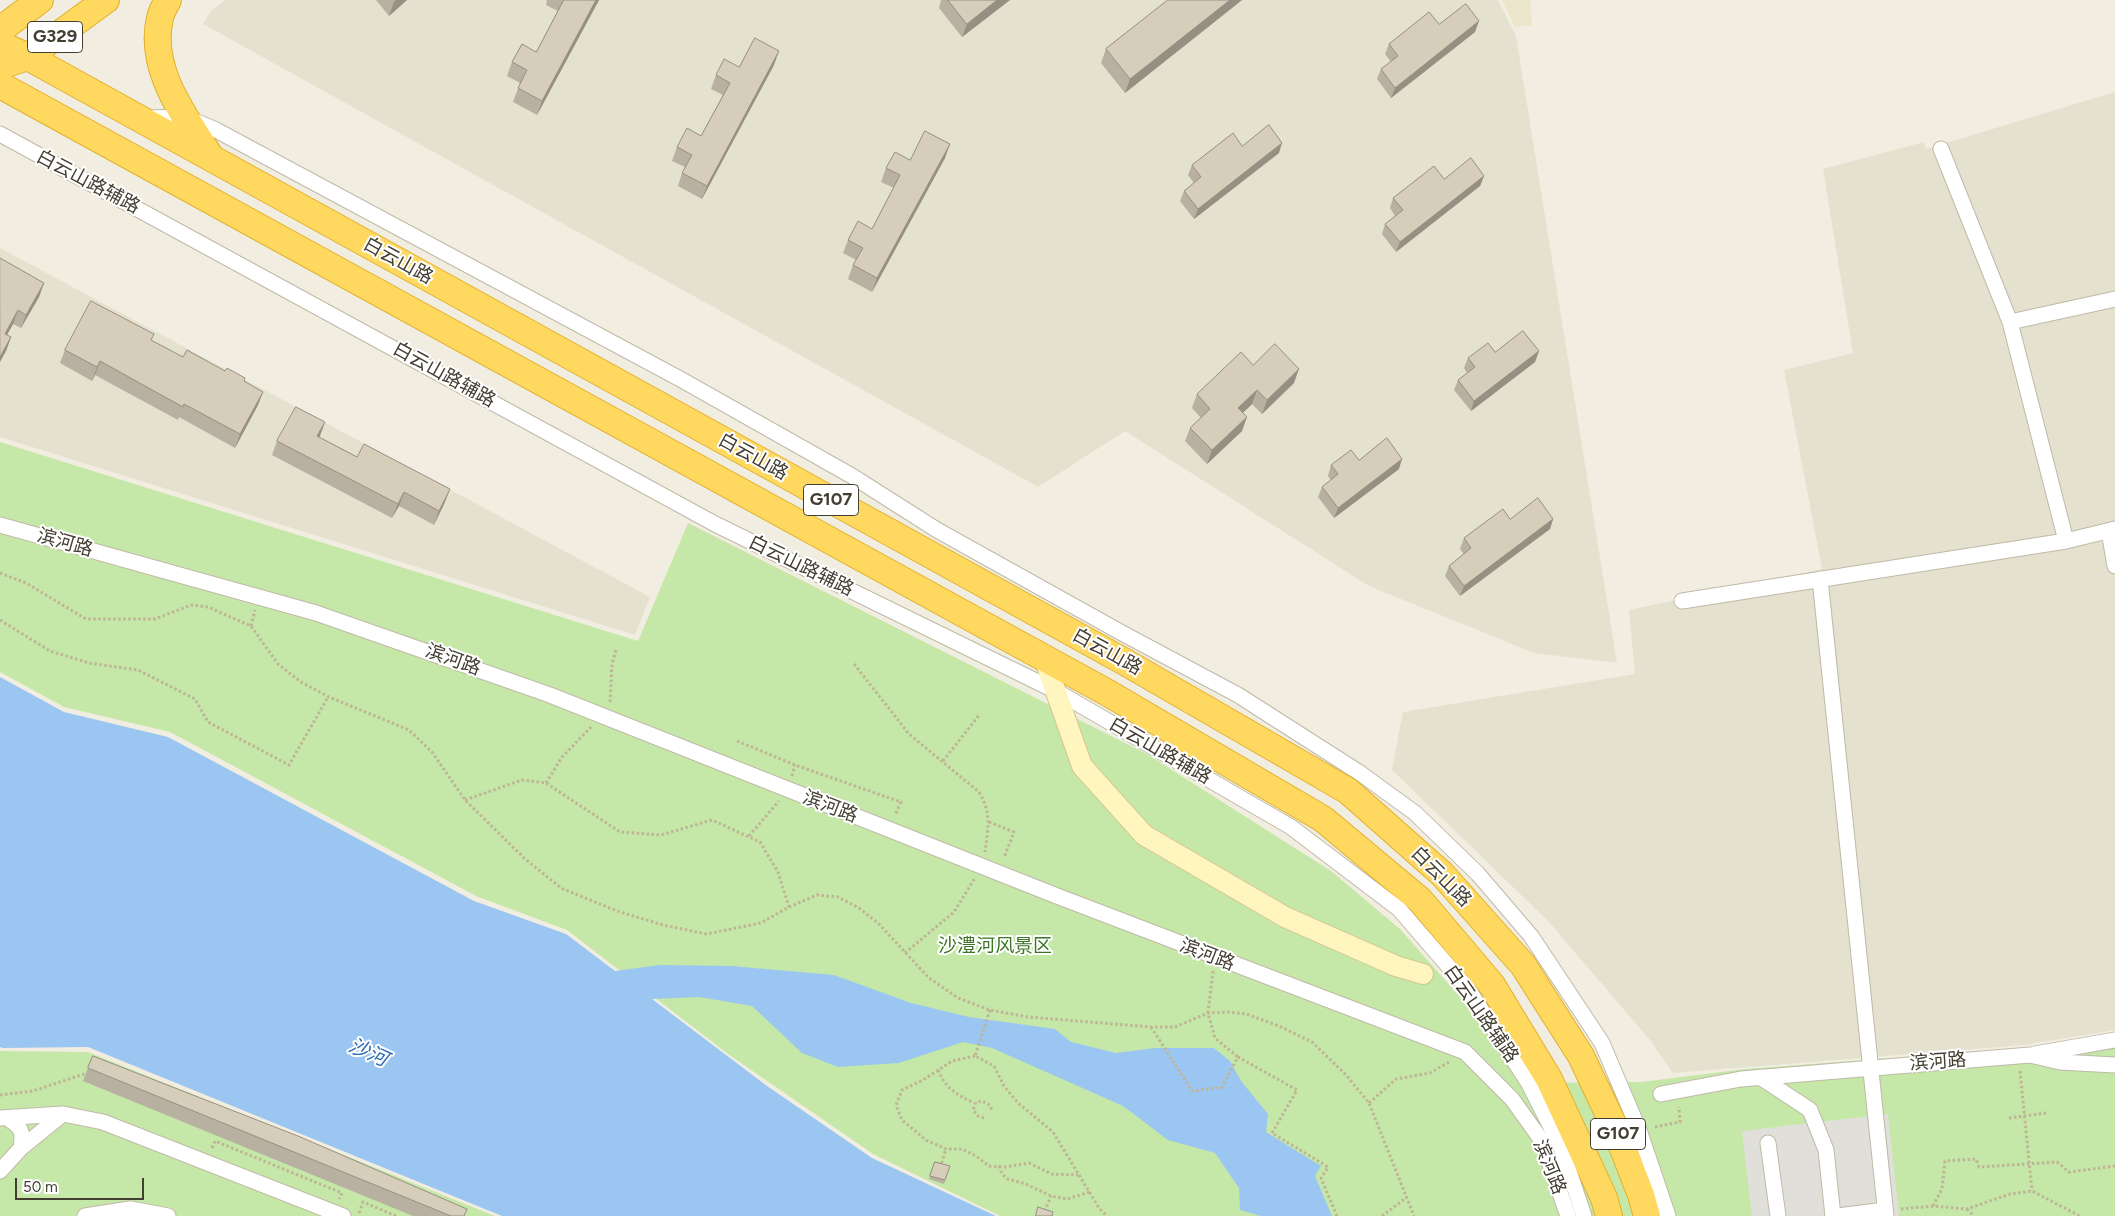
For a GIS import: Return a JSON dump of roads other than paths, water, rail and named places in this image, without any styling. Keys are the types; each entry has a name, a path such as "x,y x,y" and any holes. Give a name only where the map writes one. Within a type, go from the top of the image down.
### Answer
{"highway":[{"name":"G329","path":"0,30 40,0"},
{"name":"G329","path":"0,66 28,57 106,0"},
{"path":"168,0 160,18 158,56 170,92 184,117 212,158"},
{"name":"白云山路","path":"0,44 28,57 140,118 1116,657 1348,791 1442,874 1524,964 1591,1050"},
{"name":"白云山路","path":"0,85 1108,693 1323,819 1420,900 1492,985 1539,1081"},
{"name":"G107","path":"1591,1050 1647,1216"},
{"name":"G107","path":"1539,1081 1604,1198 1609,1216"}],"street":[{"path":"140,118 184,117 216,130 682,380 852,476 937,530 1238,695 1360,773 1414,813 1478,874 1531,936 1591,1050 1639,1130 1668,1216"},
{"name":"白云山路辅路","path":"0,134 715,524 1056,691 1291,827 1399,909 1468,989 1539,1081 1584,1216"},
{"path":"1941,149 2010,322 2066,541"},
{"path":"2010,322 2115,299"},
{"name":"滨河路","path":"0,525 316,613 550,695 1214,958 1465,1052 1512,1099 1542,1141 1568,1216"},
{"path":"1682,601 2066,541 2112,530 2115,566"},
{"path":"1820,579 1886,1213 1838,1216"},
{"path":"1044,658 1082,766 1144,835 1285,917 1396,966 1423,974"},
{"path":"2025,1055 2115,1040"},
{"name":"滨河路","path":"1661,1094 1741,1079 2025,1055 2060,1062 2115,1065"},
{"path":"1760,1077 1810,1110 1826,1150 1833,1216"},
{"path":"3,1118 63,1114 103,1122 343,1216"},
{"path":"0,1171 21,1148 63,1114"},
{"path":"3,1118 18,1125 23,1135 21,1148"},
{"path":"1768,1142 1778,1216"},
{"path":"85,1216 130,1209 168,1216"}],"water":[{"name":"沙河","path":"0,677 64,712 168,737 474,901 566,934 615,971 660,965 731,966 834,975 911,1003 969,1017 1055,1029 1071,1042 1116,1053 1155,1048 1214,1048 1230,1061 1241,1081 1268,1114 1266,1132 1321,1166 1315,1176 1332,1216 1261,1216 1240,1210 1239,1188 1215,1153 1168,1140 1123,1106 992,1048 963,1042 899,1063 838,1067 802,1053 752,1006 699,997 652,999 767,1086 872,1158 996,1216 502,1216 88,1047 0,1047"}],"park label":[{"name":"沙澧河风景区","path":"995,946"}]}
